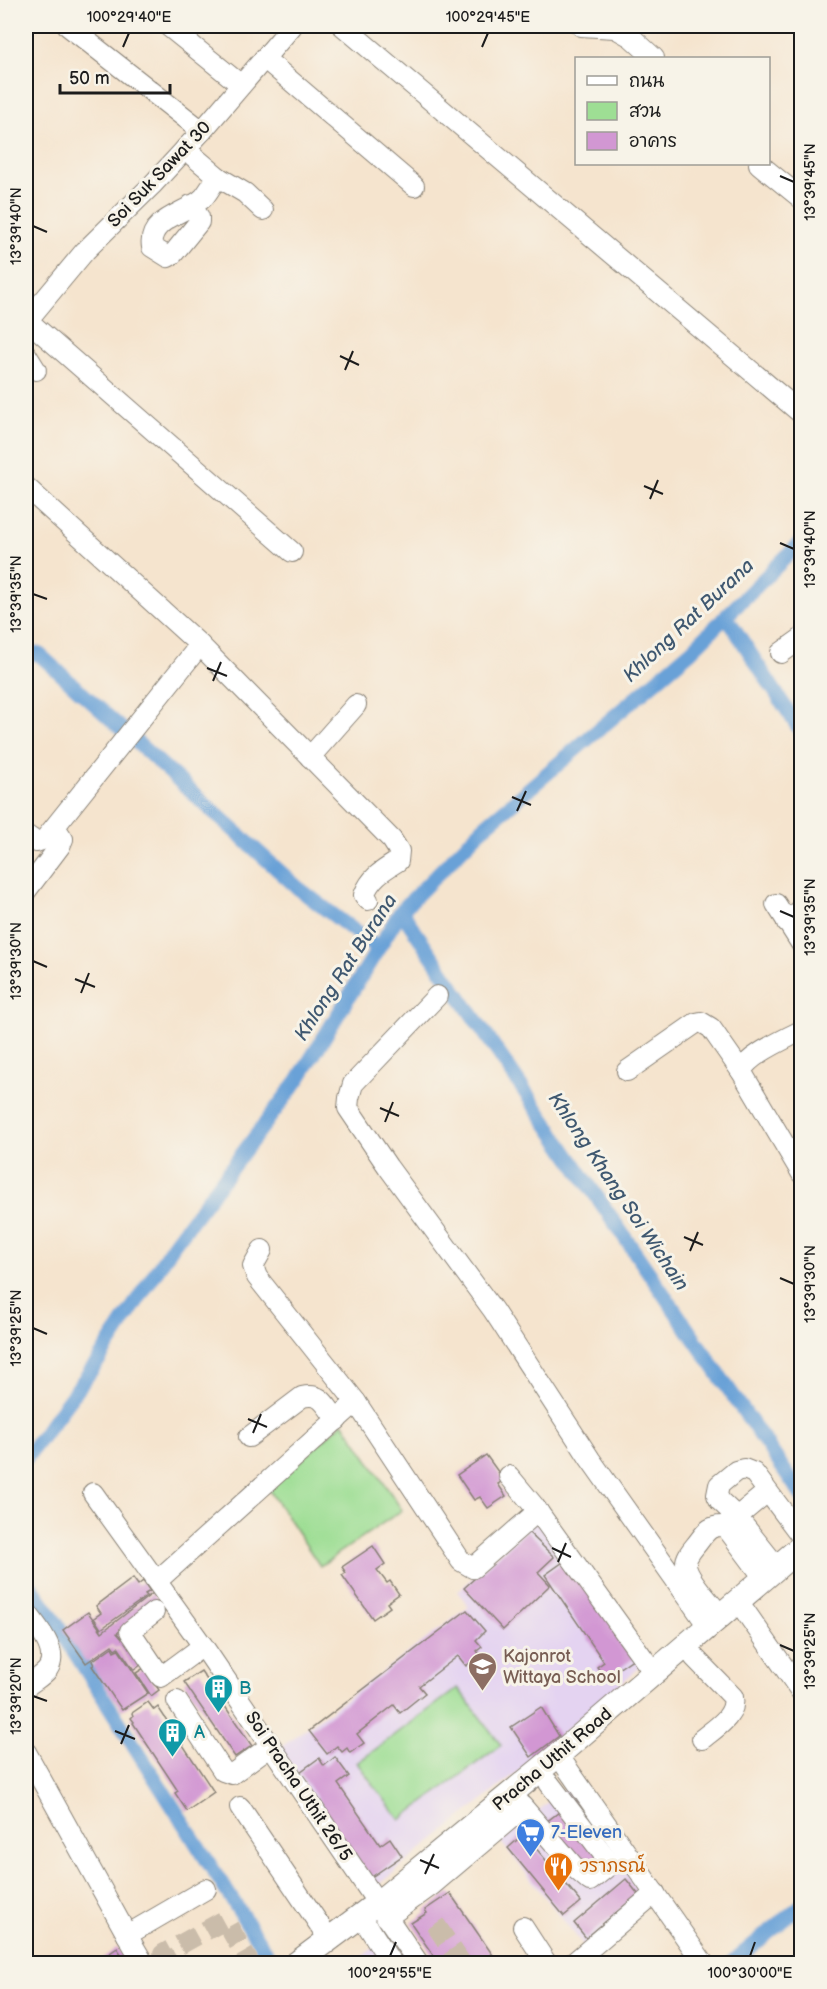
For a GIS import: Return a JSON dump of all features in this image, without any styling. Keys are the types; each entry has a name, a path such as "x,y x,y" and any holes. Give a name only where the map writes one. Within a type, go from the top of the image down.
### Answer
{"main road":[{"name":"Pracha Uthit Road","path":"296,1964 329,1939 378,1915 430,1884 549,1783 563,1761 654,1673 728,1613 801,1546"},
{"name":"Pracha Uthit Road","path":"322,1964 563,1761 694,1657 728,1613 801,1563"}],"street":[{"path":"68,26 202,131"},
{"path":"168,26 242,85"},
{"name":"Soi Suk Sawat 30","path":"29,311 202,131 292,26"},
{"path":"343,26 801,414"},
{"path":"581,26 615,28 631,37 652,57"},
{"path":"266,58 414,186"},
{"path":"184,149 218,177 245,193 263,210"},
{"path":"760,165 801,199"},
{"path":"191,205 205,196 218,177"},
{"path":"29,311 292,552"},
{"path":"26,487 201,645 392,840 399,851 398,861 377,874 368,884 364,895 368,900"},
{"path":"781,652 801,638"},
{"path":"26,835 36,842 45,839 201,645"},
{"path":"310,757 356,705"},
{"path":"26,891 60,846 63,839 55,827"},
{"path":"776,904 801,945"},
{"path":"787,922 801,907"},
{"path":"437,996 353,1084 348,1108 388,1167 493,1310 590,1459 801,1693"},
{"path":"627,1071 696,1023 701,1022 711,1028 741,1071 801,1174"},
{"path":"741,1071 745,1064 754,1057 801,1030"},
{"path":"262,1250 253,1266 257,1277 356,1402 461,1561 473,1568 538,1511"},
{"path":"249,1437 302,1397 312,1395 319,1397 337,1420"},
{"path":"157,1581 356,1402"},
{"path":"771,1572 737,1517 720,1501 717,1495 719,1485 736,1471 744,1469 754,1473 801,1537"},
{"path":"509,1476 538,1511 654,1673"},
{"path":"737,1517 767,1492"},
{"name":"Soi Pracha Uthit 26/5","path":"93,1493 203,1646 378,1915"},
{"path":"728,1613 690,1576 686,1565 688,1555 709,1528 717,1525 725,1526 771,1572"},
{"path":"26,1611 52,1653 51,1663 46,1671 26,1687"},
{"path":"154,1612 130,1631 161,1677 203,1646"},
{"path":"694,1657 733,1697 735,1706 732,1713 702,1739"},
{"path":"177,1701 223,1771 232,1774 270,1746"},
{"path":"26,1752 144,1964"},
{"path":"563,1761 704,1964"},
{"path":"522,1806 577,1870 590,1881 611,1864 549,1783"},
{"path":"240,1807 329,1939"},
{"path":"127,1935 206,1889"},
{"path":"572,1964 655,1893"},
{"path":"378,1915 392,1964"},
{"path":"378,1915 419,1964"},
{"path":"523,1927 548,1964"}],"shaded area":[{"name":"Kajonrot Wittaya School","path":"536,1519 641,1666 520,1770 373,1889 280,1748 469,1607 458,1591"},
{"path":"568,1786 646,1894 585,1947 501,1842"},
{"path":"391,1935 410,1964 352,1964"}],"green space":[{"path":"343,1422 402,1510 320,1566 269,1490"},
{"path":"458,1688 501,1745 400,1820 357,1763"}],"building":[{"path":"486,1455 504,1480 498,1484 506,1496 488,1508 480,1497 474,1500 457,1475"},
{"path":"527,1531 554,1557 538,1572 550,1585 503,1630 464,1588"},
{"path":"373,1546 385,1564 377,1570 387,1583 390,1581 399,1594 387,1603 390,1607 373,1619 342,1575 346,1573 342,1567"},
{"path":"566,1560 634,1658 605,1678 597,1667 604,1662 545,1575"},
{"path":"133,1578 138,1585 143,1581 150,1591 145,1594 147,1596 101,1629 94,1618 101,1613 96,1606"},
{"path":"153,1593 159,1601 117,1633 122,1639 124,1637 142,1664 134,1670 118,1647 115,1649 112,1645 86,1663 63,1630 88,1612 102,1632"},
{"path":"467,1610 485,1631 476,1640 482,1647 477,1651 480,1655 466,1666 458,1656 419,1686 425,1693 400,1713 394,1705 357,1734 364,1743 350,1753 347,1748 342,1752 337,1746 327,1754 309,1731"},
{"path":"112,1647 114,1651 118,1649 148,1693 122,1710 92,1666 94,1665 92,1661"},
{"path":"144,1668 159,1690 151,1696 136,1673"},
{"name":"B","path":"201,1671 252,1746 235,1757 184,1682"},
{"name":"A","path":"148,1702 154,1710 158,1707 214,1792 187,1811 175,1793 178,1791 131,1718 132,1713"},
{"path":"541,1707 559,1736 531,1757 511,1727"},
{"path":"335,1757 349,1776 338,1784 380,1845 390,1838 402,1856 370,1878 300,1772 319,1758 324,1766"},
{"path":"563,1809 600,1856 582,1870 545,1823"},
{"path":"524,1834 581,1902 564,1916 508,1848"},
{"path":"626,1879 638,1894 586,1938 574,1923"},
{"path":"450,1893 499,1964 439,1964 411,1923 427,1913 425,1910"},
{"path":"117,1948 128,1964 95,1964"}],"waterway":[{"name":"Khlong Rat Burana","path":"26,1458 98,1361 174,1244 298,1080 401,911 483,828 691,651 802,541"},
{"path":"726,616 802,733"},
{"path":"26,651 40,655 298,888 378,949"},
{"name":"Khlong Khang Soi Wichain","path":"401,911 802,1496"},
{"path":"26,1579 273,1964"},
{"name":"Khlong Khang Soi Wichain","path":"730,1964 802,1905"}],"tunnel":[{"path":"169,1964 163,1954 225,1920 250,1964"},
{"path":"435,1924 462,1964"}],"place":[{"name":"Kajonrot Wittaya School","path":"482,1692"},
{"name":"B","path":"218,1714"},
{"name":"A","path":"173,1758"},
{"name":"7-Eleven","path":"530,1858"},
{"name":"วราภรณ์","path":"559,1892"}]}
